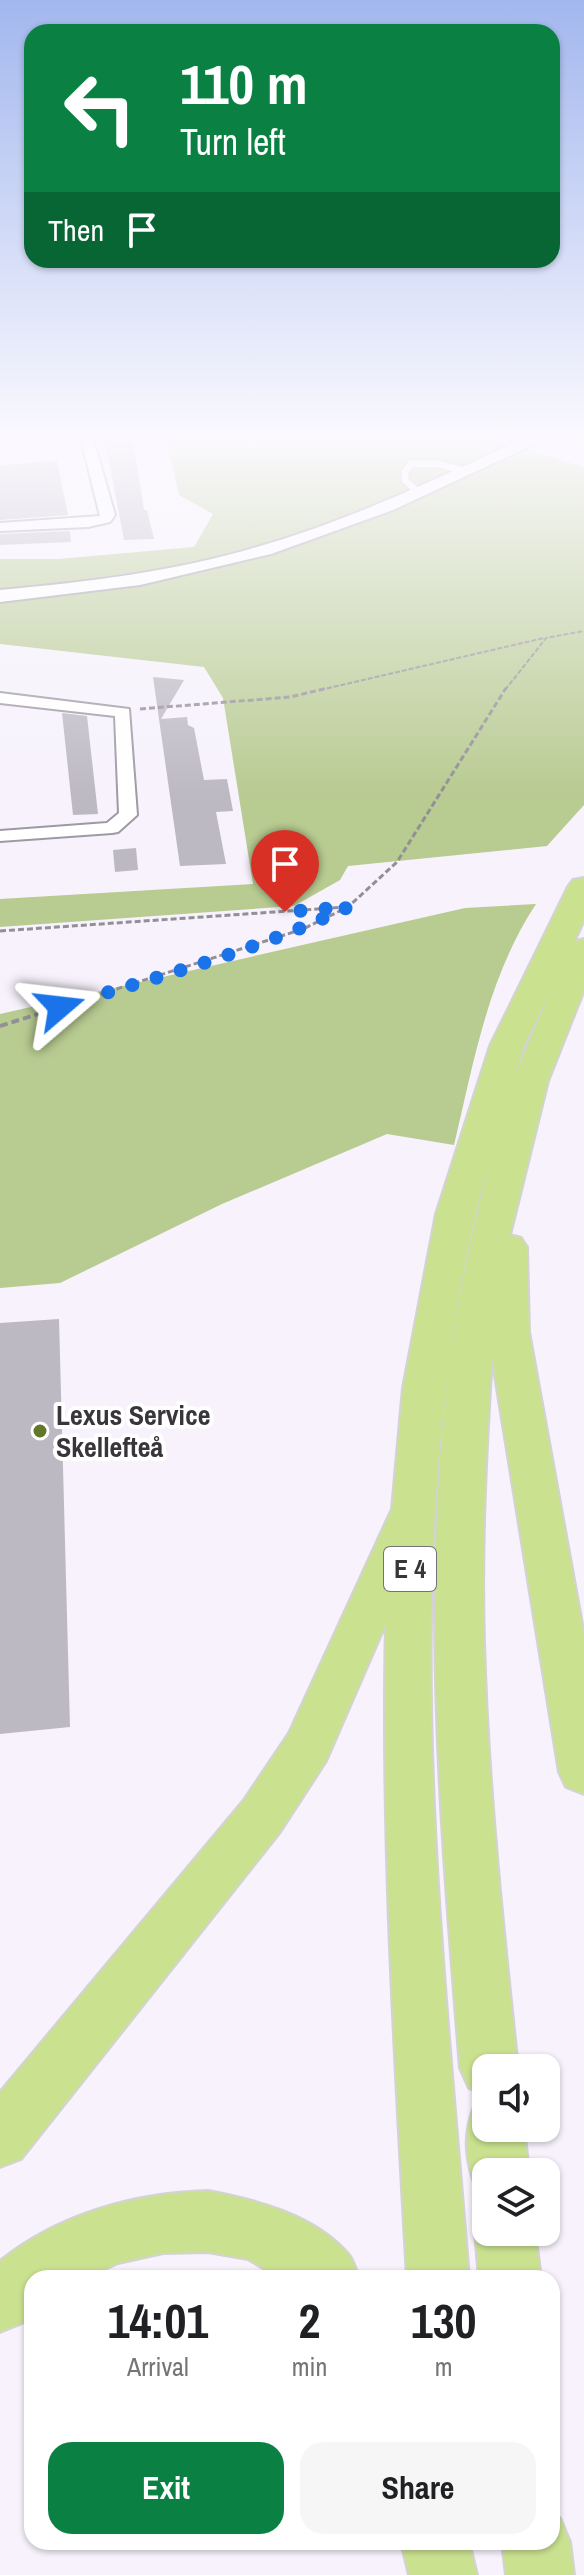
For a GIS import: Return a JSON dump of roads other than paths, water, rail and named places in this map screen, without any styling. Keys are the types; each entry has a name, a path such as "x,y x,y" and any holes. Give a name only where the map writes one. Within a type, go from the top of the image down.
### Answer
{"highway":[{"name":"E 4","path":"438,2270 410,1817 408,1604 423,1404 453,1230 475,1144 498,1071 534,985 584,887"},
{"name":"E 4","path":"488,2054 461,1685 459,1553 463,1431 474,1335 509,1151 543,1043 584,949"},
{"path":"509,1151 509,1332 584,1772"},
{"path":"0,2138 262,1816 314,1733 338,1682 379,1577 413,1507"},
{"path":"40,2270 110,2235 166,2221 213,2220 282,2240 320,2270"},
{"path":"507,2246 509,2270"},
{"path":"0,2301 24,2280"},
{"path":"437,2550 443,2575"},
{"path":"457,2550 459,2575"},
{"path":"537,2550 540,2575"}],"street":[{"path":"0,596 115,582 222,563 247,555"},
{"path":"0,698 123,712 128,815 112,828 0,836"}],"place":[{"name":"Lexus Service Skellefteå","path":"40,1431"}]}
